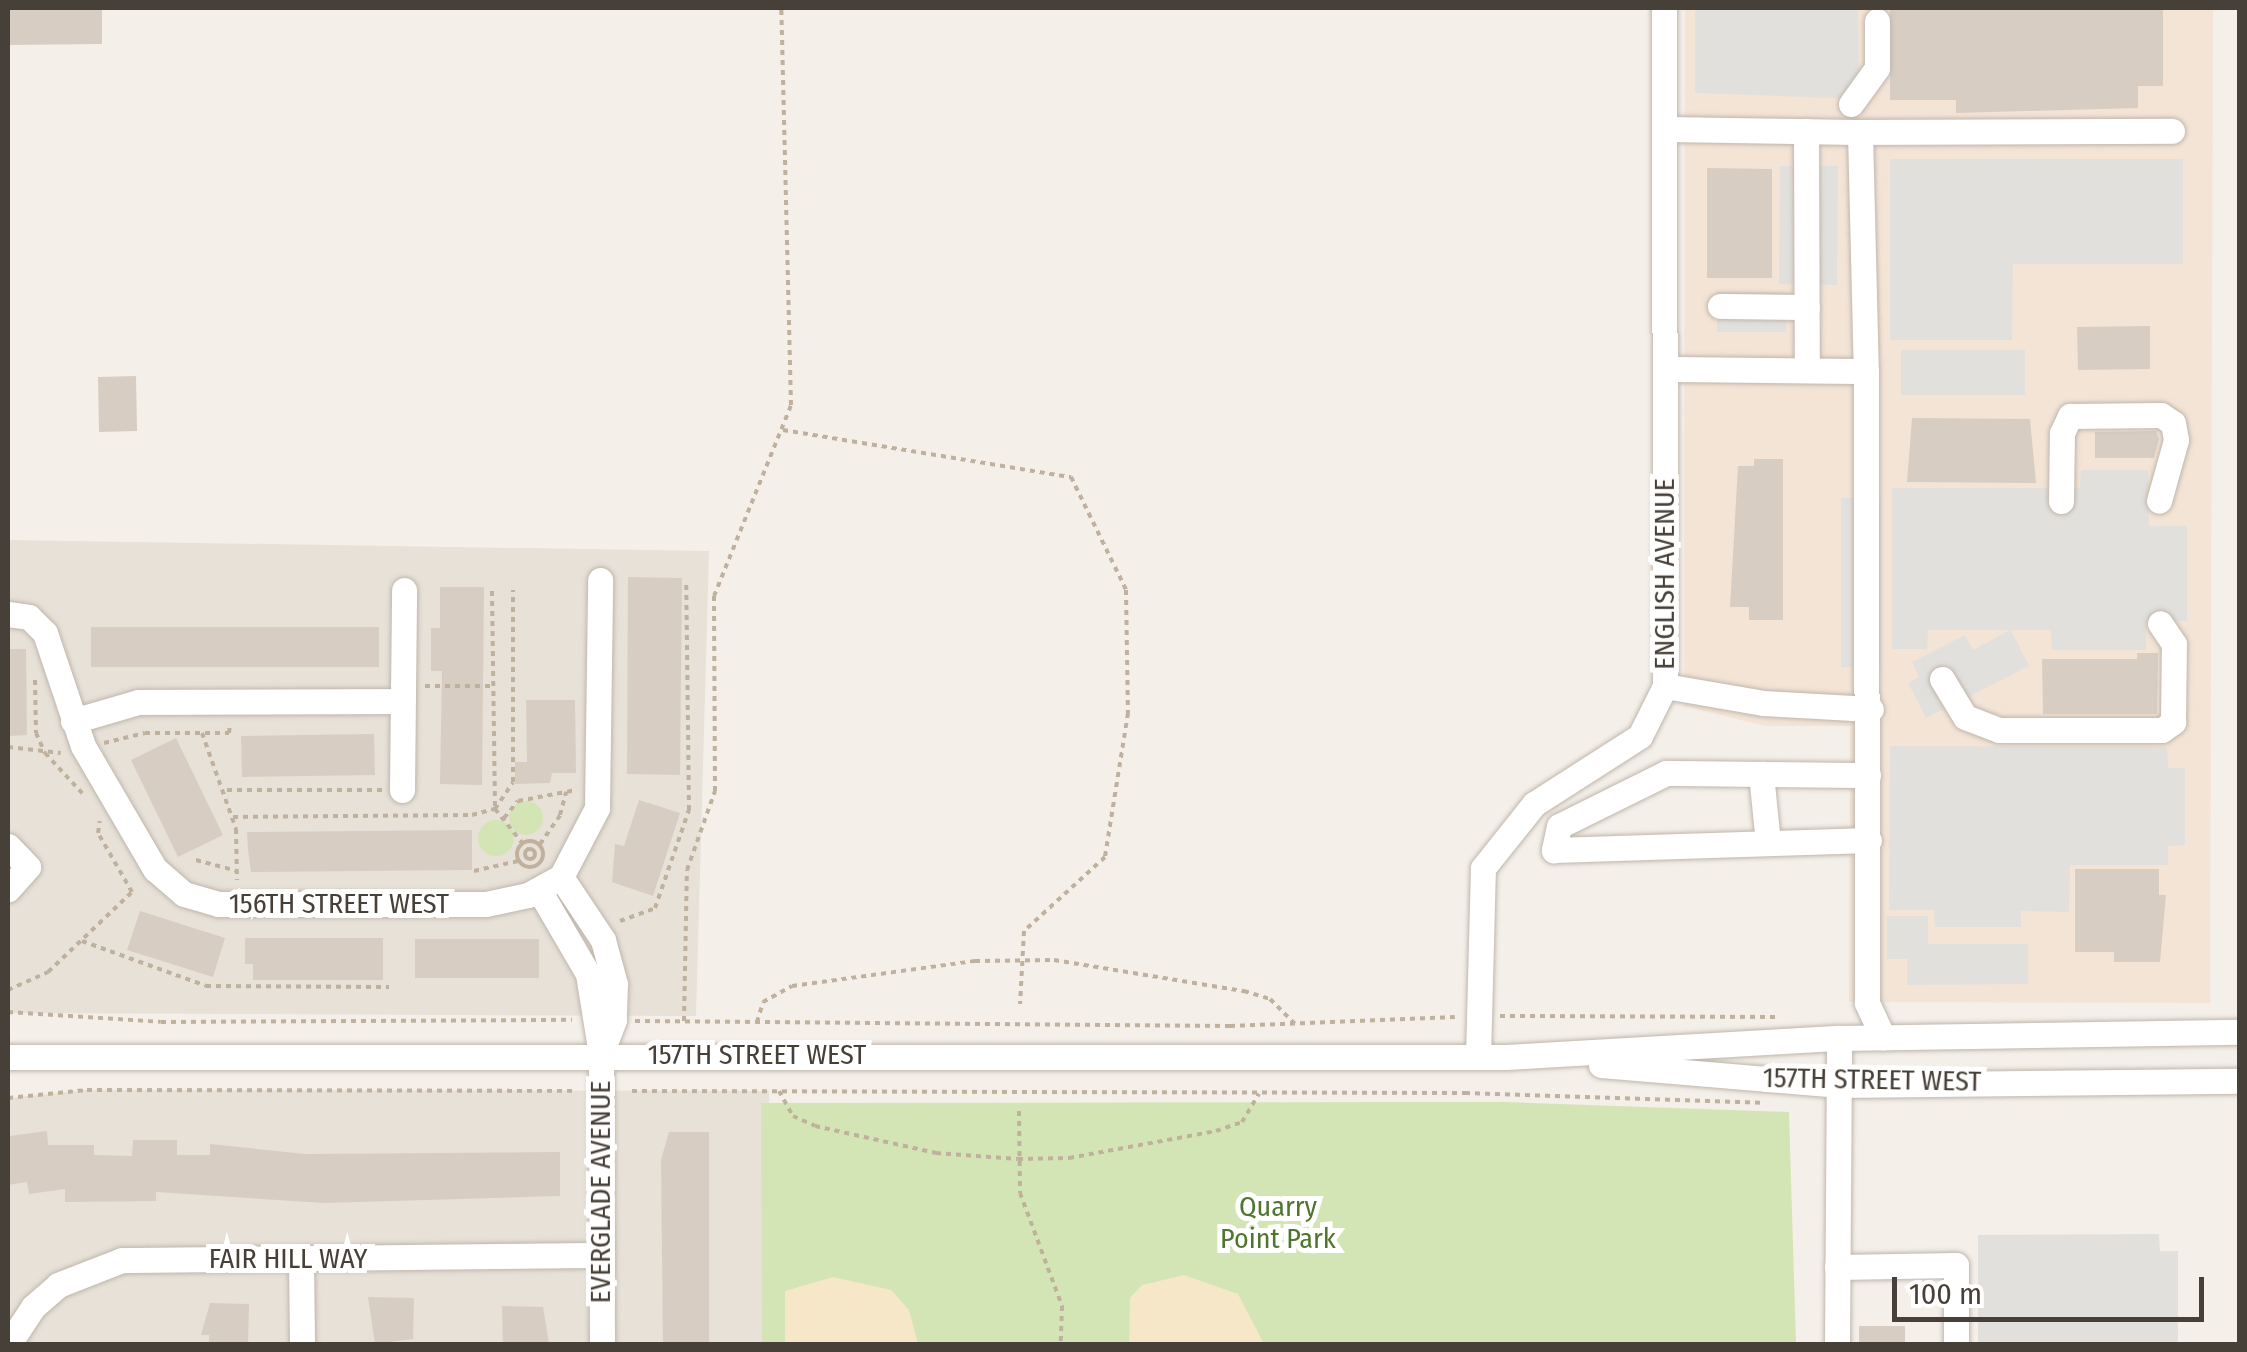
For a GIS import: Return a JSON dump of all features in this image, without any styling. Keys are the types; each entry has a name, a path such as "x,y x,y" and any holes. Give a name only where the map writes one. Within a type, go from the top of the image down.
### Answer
{"street":[{"name":"ENGLISH AVENUE","path":"1478,1057 1483,868 1521,819 1626,743 1657,714 1664,686 1664,8"},
{"path":"1851,104 1877,68 1877,20"},
{"path":"1664,128 2172,131"},
{"path":"1806,131 1806,370"},
{"path":"1860,132 1871,709 1867,1003 1883,1037"},
{"path":"1720,306 1806,307"},
{"path":"1664,370 1866,371"},
{"path":"2061,501 2062,433 2070,416 2161,415 2173,423 2176,440 2159,501"},
{"path":"600,580 598,791 588,830 550,884 588,974 583,1020 601,1054"},
{"path":"402,790 404,590"},
{"name":"156TH STREET WEST","path":"8,614 30,617 45,633 84,746 166,882 200,900 236,904 486,904 550,884"},
{"path":"1942,679 1956,707 1980,726 2162,730 2174,722 2174,644 2160,623"},
{"path":"1664,686 1763,703 1871,709"},
{"path":"73,722 138,702 403,694"},
{"path":"1626,743 1651,780"},
{"path":"1868,774 1666,773 1558,826 1554,850 1869,840"},
{"path":"1761,774 1768,843"},
{"path":"1521,819 1555,838"},
{"path":"8,846 28,866 8,889"},
{"name":"EVERGLADE AVENUE","path":"550,884 609,958 614,1020 601,1054 602,1344"},
{"name":"157TH STREET WEST","path":"8,1057 601,1054 1506,1057 1839,1038 2240,1032"},
{"path":"1837,1344 1839,1038"},
{"name":"157TH STREET WEST","path":"1506,1057 1837,1084 2240,1080"},
{"name":"FAIR HILL WAY","path":"9,1344 45,1295 106,1264 602,1255"},
{"path":"301,1259 302,1344"},
{"path":"1837,1267 1956,1265 1956,1344"}],"path":[{"path":"684,1021 687,870 715,790 714,596 791,404 782,8"},
{"path":"781,430 1072,477 1126,590 1128,714 1105,857 1024,931 1019,961 1020,1004"},
{"path":"611,924 655,908 689,810 686,580"},
{"path":"492,590 490,686 495,809 527,849"},
{"path":"233,816 472,815 495,809 512,782 513,590"},
{"path":"35,669 36,733 45,754 90,800"},
{"path":"403,694 490,686"},
{"path":"8,746 45,754 144,732 229,733 231,714"},
{"path":"202,732 233,816 236,904"},
{"path":"226,790 402,790"},
{"path":"474,871 518,861 538,864 540,844 560,815 566,790"},
{"path":"504,818 518,801 538,802 566,790 598,791"},
{"path":"8,990 48,972 132,892 98,833 100,812"},
{"path":"522,842 540,844"},
{"path":"518,861 522,842"},
{"path":"196,860 237,871"},
{"path":"82,940 206,986 389,988"},
{"path":"757,1022 763,1002 792,986 921,966 1019,961 1105,965 1244,991 1270,999 1295,1024"},
{"path":"8,1012 142,1022 583,1020"},
{"path":"1512,1016 1787,1017"},
{"path":"630,1021 1295,1024 1448,1017"},
{"path":"8,1098 87,1090 582,1091"},
{"path":"632,1091 1259,1092 1778,1104"},
{"path":"780,1091 793,1116 852,1136 936,1153 1018,1158 1069,1158 1216,1131 1242,1122 1259,1092"},
{"path":"1019,1111 1018,1158 1024,1211 1062,1306 1062,1344"}],"shaded area":[{"path":"1685,8 2213,8 2210,1003 1849,1002 1850,726 1765,726 1684,706"},
{"path":"1695,8 1858,8 1859,99 1695,93"},
{"path":"1890,159 2183,159 2183,264 2013,264 2012,340 1890,340"},
{"path":"1780,166 1838,166 1837,285 1779,284"},
{"path":"1717,292 1786,292 1786,332 1717,332"},
{"path":"1901,350 2025,350 2025,395 1901,395"},
{"path":"2081,470 2148,470 2149,526 2187,526 2187,621 2146,621 2146,650 2052,650 2051,630 2011,630 2029,666 1926,718 1908,683 1919,677 1912,662 1965,635 1973,650 2010,630 1928,630 1927,649 1892,649 1892,488 2080,488"},
{"path":"1841,498 1881,498 1881,667 1841,667"},
{"path":"8,540 709,551 696,1016 8,1013"},
{"path":"1890,746 2167,747 2168,768 2185,768 2185,845 2168,846 2168,865 2070,865 2069,912 2021,911 2021,927 1935,927 1934,910 1889,910"},
{"path":"1887,916 1928,916 1928,944 2028,944 2028,984 1907,985 1907,959 1887,959"},
{"path":"87,1090 769,1091 771,1344 8,1344 8,1098"},
{"path":"2159,1234 2160,1251 2178,1251 2178,1344 1978,1344 1978,1235"}],"green space":[{"path":"526,801 538,806 543,818 538,830 526,835 514,830 509,818 514,806"},
{"path":"496,820 508,826 514,838 508,850 496,856 484,850 478,838 484,826"},
{"name":"Quarry Point Park","path":"1505,1102 1789,1112 1796,1344 762,1344 761,1103"}],"sand":[{"path":"1184,1275 1238,1294 1264,1344 1129,1344 1130,1298 1142,1285"},
{"path":"833,1277 891,1290 909,1310 918,1344 785,1344 785,1291"}],"building":[{"path":"8,8 102,8 102,44 8,45"},
{"path":"1890,8 2163,8 2163,86 2138,86 2138,108 1956,113 1956,100 1890,100"},
{"path":"1707,168 1772,169 1772,278 1707,278"},
{"path":"2150,326 2150,369 2078,370 2077,327"},
{"path":"136,376 137,431 99,432 98,377"},
{"path":"1912,418 2030,419 2036,483 1907,482"},
{"path":"2156,431 2159,439 2154,458 2095,458 2095,432"},
{"path":"1754,459 1783,459 1783,620 1749,620 1749,607 1730,607 1738,466 1754,466"},
{"path":"628,577 682,578 680,775 627,774"},
{"path":"440,587 484,587 482,785 440,784 442,671 431,671 431,628 440,628"},
{"path":"91,627 379,627 379,667 91,667"},
{"path":"8,649 26,649 27,735 8,736"},
{"path":"2137,653 2158,653 2157,714 2043,714 2042,659 2137,659"},
{"path":"526,700 575,700 576,773 552,773 550,783 515,784 515,762 527,762"},
{"path":"374,734 375,775 242,777 241,736"},
{"path":"176,738 223,835 178,857 131,760"},
{"path":"639,800 680,813 653,896 612,882 615,844 624,846"},
{"path":"472,830 472,870 251,872 247,832"},
{"path":"2075,869 2159,869 2159,895 2166,895 2160,962 2114,962 2114,952 2075,952"},
{"path":"140,911 225,938 213,977 127,950"},
{"path":"245,938 383,938 383,980 253,980 253,964 245,964"},
{"path":"415,939 539,939 539,978 415,978"},
{"path":"47,1131 48,1145 94,1145 94,1155 132,1156 133,1140 177,1140 177,1155 210,1155 210,1144 305,1154 560,1152 560,1196 324,1203 156,1192 156,1201 65,1202 65,1189 29,1194 27,1182 8,1185 10,1136"},
{"path":"669,1132 709,1132 709,1344 663,1344 661,1160"},
{"path":"368,1297 414,1298 413,1339 375,1344"},
{"path":"210,1303 249,1304 248,1344 209,1344 209,1335 201,1335"},
{"path":"502,1306 543,1307 549,1344 503,1344"},
{"path":"1859,1326 1905,1326 1905,1344 1859,1344"}]}
